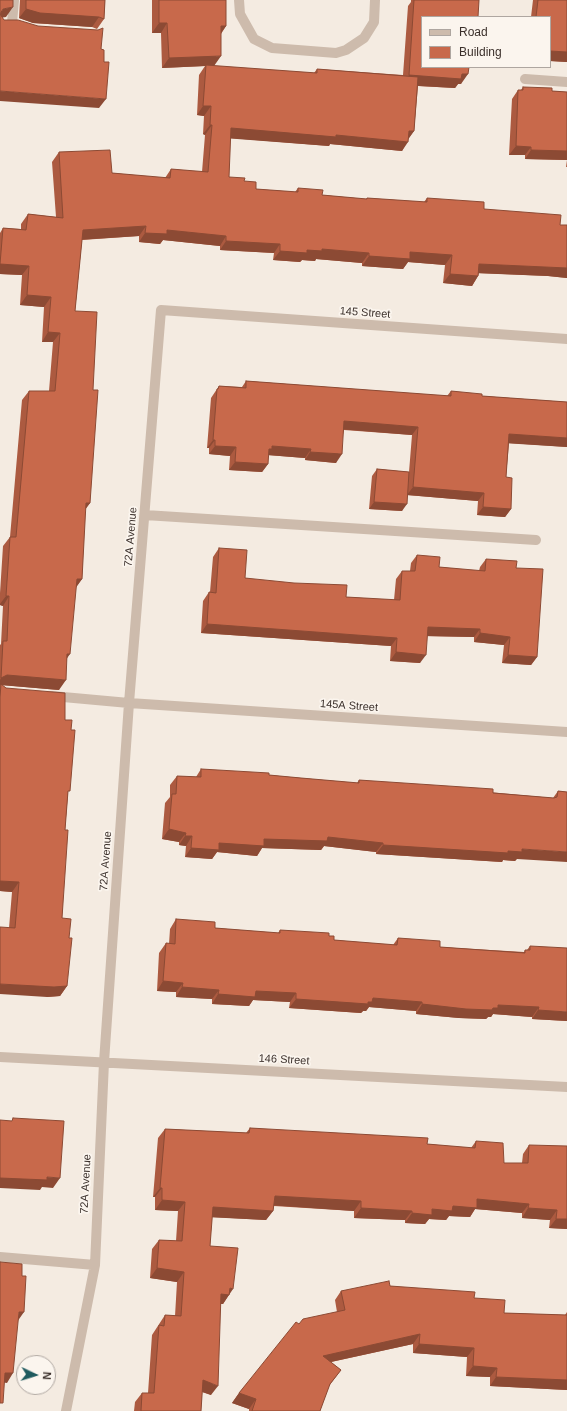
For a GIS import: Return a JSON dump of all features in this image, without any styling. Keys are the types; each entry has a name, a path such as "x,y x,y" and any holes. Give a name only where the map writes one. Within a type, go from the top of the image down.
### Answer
{"street":[{"path":"0,24 16,24 14,0"},
{"path":"239,0 240,14 254,39 272,48 336,53 346,50 364,38 374,22 375,0"},
{"path":"525,79 567,82"},
{"name":"145 Street","path":"161,310 567,339"},
{"name":"72A Avenue","path":"66,1411 95,1265 104,1062 129,703 161,310"},
{"path":"144,515 536,540"},
{"name":"145A Street","path":"38,695 129,703 567,732"},
{"name":"146 Street","path":"0,1057 567,1087"},
{"path":"0,1257 95,1265"}],"building":[{"path":"0,0 13,0 13,7 3,9 0,14"},
{"path":"26,0 105,0 104,19 99,17 40,13 26,9"},
{"path":"159,0 226,0 226,26 221,26 221,56 169,58 167,23 159,23"},
{"path":"414,0 479,0 478,16 421,16 421,68 469,68 468,74 462,74 461,79 409,75"},
{"path":"538,0 567,0 567,52 551,51 551,16 536,16"},
{"path":"0,14 4,20 18,20 38,26 98,30 103,28 101,49 104,50 104,62 109,62 106,99 0,91"},
{"path":"206,65 317,73 317,69 418,77 414,131 409,131 408,142 336,135 336,137 231,128 229,177 245,178 244,181 256,182 256,189 298,192 298,188 323,190 322,195 367,199 427,202 427,198 484,202 484,209 561,215 560,225 567,225 567,268 479,264 478,276 450,274 452,255 410,252 410,259 369,256 369,253 322,249 322,251 307,250 307,253 280,251 280,244 226,241 226,236 167,230 167,234 145,233 146,226 83,230 75,311 97,312 93,390 98,390 90,503 86,503 82,579 77,579 70,654 67,654 66,680 7,675 1,678 3,641 7,641 9,596 6,596 10,537 16,537 29,391 55,391 60,333 48,332 51,297 27,295 29,266 0,264 3,228 26,230 28,214 63,218 59,152 110,150 112,173 170,178 171,169 208,172 212,125 210,125 211,106 203,106"},
{"path":"523,87 552,88 552,91 567,92 567,151 531,150 531,147 516,146 518,90 523,90"},
{"path":"246,381 451,396 451,391 482,394 482,396 567,402 567,438 509,434 506,477 512,478 511,509 483,507 484,493 413,487 418,427 344,421 342,454 310,452 311,449 272,446 272,449 269,449 268,464 235,462 236,447 215,446 215,440 213,440 217,389 219,386 246,388"},
{"path":"377,469 409,472 407,504 374,502"},
{"path":"219,548 247,550 245,578 294,583 347,585 346,597 400,600 402,571 415,571 417,555 440,557 439,567 485,571 486,559 517,561 516,568 543,569 537,657 508,655 510,637 480,633 480,629 428,627 426,655 396,652 397,638 207,624 209,592 216,593"},
{"path":"1,684 6,688 65,693 65,720 72,720 71,730 75,730 65,830 68,830 62,918 71,919 69,938 72,938 67,986 54,987 0,984 0,927 15,928 19,882 0,881"},
{"path":"201,769 269,773 269,775 359,783 359,780 493,789 493,793 554,798 557,797 558,791 567,792 567,852 522,849 522,852 508,851 508,853 383,845 383,843 328,837 327,841 264,839 264,846 219,843 219,850 191,848 192,836 185,836 186,833 169,829 172,794 176,794 177,776 201,777"},
{"path":"176,919 215,922 215,928 280,933 280,930 329,933 329,936 334,936 334,940 397,945 398,938 440,941 440,947 525,953 525,950 530,950 530,946 567,948 567,1012 538,1010 539,1007 498,1005 498,1008 493,1008 492,1010 466,1009 422,1004 422,1002 373,998 372,1002 368,1002 368,1004 296,999 296,993 256,991 255,997 218,994 219,990 182,987 183,983 163,981 166,943 175,944"},
{"path":"13,1118 64,1121 60,1178 47,1177 47,1180 0,1178 0,1120 12,1121"},
{"path":"250,1128 428,1138 427,1144 475,1148 476,1141 503,1143 504,1163 528,1163 529,1145 567,1146 567,1219 556,1219 557,1210 528,1208 529,1204 477,1199 477,1208 453,1206 452,1211 432,1209 432,1215 412,1213 412,1211 361,1208 361,1201 275,1196 273,1211 213,1207 210,1246 238,1248 233,1289 230,1288 229,1295 221,1294 218,1386 203,1380 201,1411 141,1411 142,1393 154,1393 159,1325 164,1326 165,1315 181,1316 184,1272 157,1268 159,1240 182,1241 185,1202 162,1200 162,1188 160,1188 165,1129 249,1133"},
{"path":"0,1262 22,1264 22,1276 26,1276 24,1312 19,1312 13,1373 5,1373 3,1403 0,1403"},
{"path":"389,1281 390,1286 475,1292 474,1298 505,1300 504,1313 567,1315 567,1380 496,1377 497,1368 473,1366 474,1348 419,1344 420,1334 323,1356 341,1370 330,1384 320,1411 252,1411 256,1399 239,1393 296,1322 299,1324 303,1319 345,1310 341,1291"}]}
